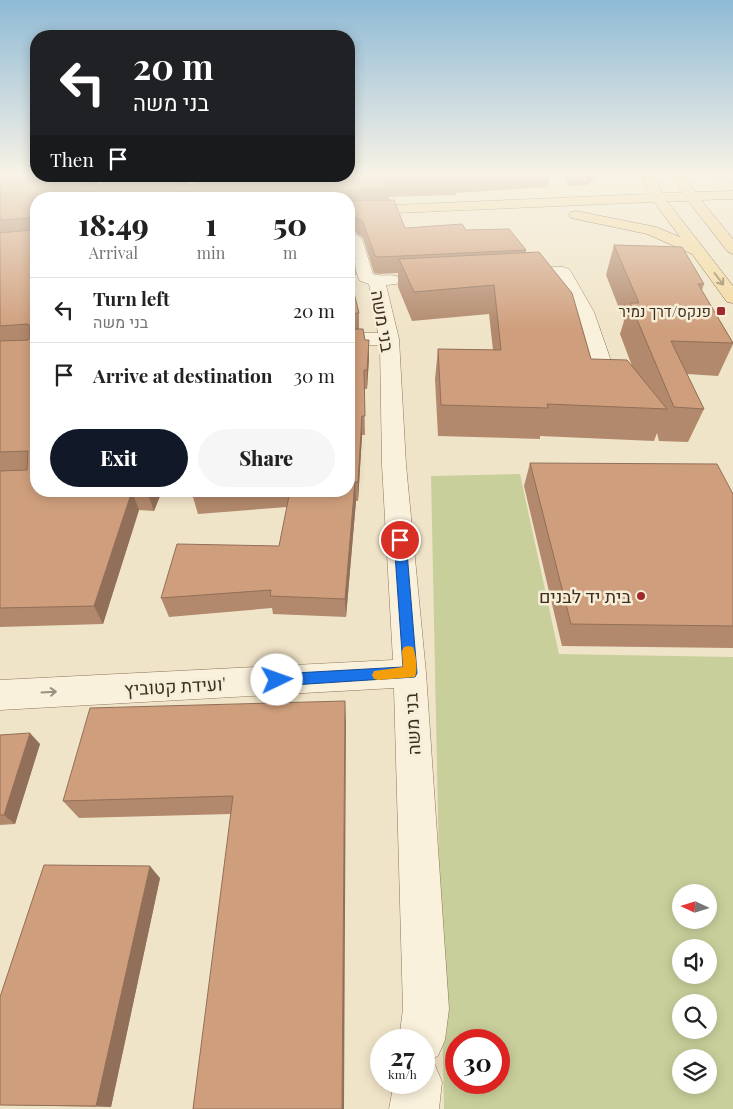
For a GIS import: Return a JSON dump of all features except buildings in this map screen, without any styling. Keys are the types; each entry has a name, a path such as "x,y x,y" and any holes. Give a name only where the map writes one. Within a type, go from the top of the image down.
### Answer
{"main road":[{"path":"355,232 434,226"},
{"path":"630,226 651,230 697,250"},
{"path":"674,226 697,250 733,298"},
{"path":"720,226 733,248"}],"street":[{"name":"בני משה","path":"355,242 366,277 391,280 389,339 394,464 410,673 426,1009 423,1029"},
{"path":"501,274 564,272 585,312 607,378"},
{"path":"355,339 389,339"},
{"name":"ועידת קטוביץ'","path":"0,695 410,673"},
{"path":"414,1109 416,1094"}],"green space":[{"path":"520,474 559,654 733,657 733,1109 444,1109 431,476"}],"slow traffic":[{"path":"378,675 410,673 408,651"}],"place":[{"name":"פנקס/דרך נמיר","path":"721,311"},
{"name":"בית יד לבנים","path":"641,596"}],"route":[{"path":"277,680 410,673 400,540"}]}
